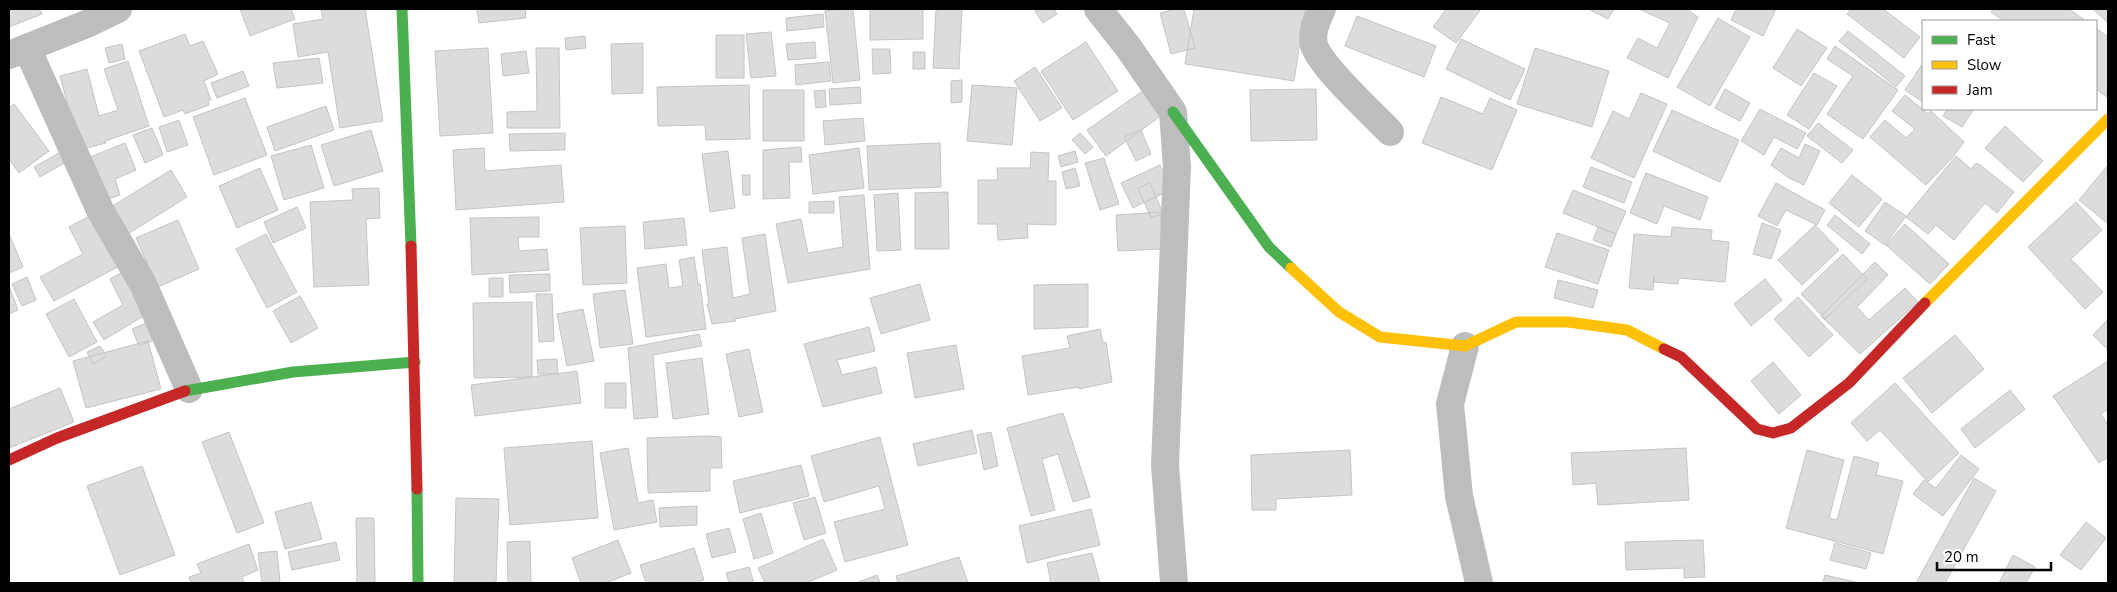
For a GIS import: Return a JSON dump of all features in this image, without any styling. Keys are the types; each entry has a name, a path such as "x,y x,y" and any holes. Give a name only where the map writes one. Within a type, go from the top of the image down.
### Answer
{"street":[{"path":"118,9 89,23 18,51 100,210 143,284 189,389"},
{"path":"402,9 415,362 418,583"},
{"path":"1098,9 1128,47 1269,247 1339,312 1380,337 1465,346 1516,322 1568,322 1628,330 1681,357 1757,429 1773,433 1791,428 1849,382 1949,278 2108,119"},
{"path":"1322,9 1314,24 1314,45 1324,63 1390,132"},
{"path":"1173,112 1177,166 1165,464 1174,583"},
{"path":"1465,346 1450,404 1459,496 1479,583"},
{"path":"9,460 57,438 189,389 293,372 415,362"}],"building":[{"path":"9,9 40,9 42,14 9,27"},
{"path":"240,9 291,9 295,19 250,36"},
{"path":"321,9 365,9 383,121 340,128 328,52 298,57 293,24 323,19"},
{"path":"477,9 525,9 526,18 479,23"},
{"path":"853,9 860,80 833,83 825,11"},
{"path":"870,9 923,9 923,39 870,40"},
{"path":"936,9 962,9 959,69 933,68"},
{"path":"1038,9 1054,9 1057,14 1043,23 1035,11"},
{"path":"1184,9 1195,48 1171,54 1160,13"},
{"path":"1194,9 1305,9 1294,81 1185,64"},
{"path":"1446,9 1481,9 1456,43 1433,27"},
{"path":"1588,9 1614,9 1608,19"},
{"path":"1639,9 1686,9 1698,17 1668,78 1627,58 1638,38 1657,48 1670,23"},
{"path":"1736,9 1776,9 1763,36 1731,20"},
{"path":"1851,9 1883,9 1920,37 1904,58 1847,14"},
{"path":"1993,9 2069,9 2085,20 2003,20 1991,12"},
{"path":"2093,9 2108,9 2108,23"},
{"path":"823,14 824,27 787,31 786,18"},
{"path":"1357,16 1436,46 1424,77 1345,46"},
{"path":"1718,18 1750,37 1710,106 1677,87"},
{"path":"1797,29 1827,48 1801,86 1773,68"},
{"path":"2097,29 2108,37 2108,98 2097,90"},
{"path":"1848,31 1905,76 1896,87 1839,41"},
{"path":"771,32 776,76 751,78 746,34"},
{"path":"185,34 190,46 203,41 218,74 204,81 211,100 208,100 209,105 185,114 183,110 164,117 139,51"},
{"path":"716,35 744,35 744,78 716,78"},
{"path":"585,36 586,48 566,50 565,38"},
{"path":"1461,39 1525,69 1510,100 1446,69"},
{"path":"815,42 816,58 788,60 786,44"},
{"path":"1086,42 1118,91 1073,120 1041,71"},
{"path":"643,43 643,93 612,94 611,44"},
{"path":"122,44 125,59 109,63 105,48"},
{"path":"1835,46 1898,90 1863,139 1827,114 1853,76 1827,59"},
{"path":"488,48 493,133 440,136 435,51"},
{"path":"536,48 559,48 560,128 507,128 507,112 537,111"},
{"path":"1535,48 1609,71 1592,127 1517,104"},
{"path":"872,49 890,49 891,73 873,74"},
{"path":"526,51 529,73 503,76 501,54"},
{"path":"913,52 925,52 925,69 913,69"},
{"path":"319,58 323,83 277,88 273,63"},
{"path":"128,61 149,126 105,141 106,143 80,150 60,76 87,69 99,116 118,110 104,69"},
{"path":"829,62 831,81 796,85 795,65"},
{"path":"1922,64 1922,101 1905,90"},
{"path":"1035,67 1062,108 1040,121 1014,81"},
{"path":"243,71 249,86 217,98 211,83"},
{"path":"1814,73 1837,86 1809,129 1787,115"},
{"path":"962,80 962,102 951,103 951,81"},
{"path":"749,85 750,139 706,140 705,125 658,126 657,87"},
{"path":"972,85 1017,88 1012,145 967,141"},
{"path":"860,87 861,103 830,105 829,89"},
{"path":"1316,89 1317,140 1251,141 1250,90"},
{"path":"1725,89 1750,103 1740,121 1715,108"},
{"path":"763,90 804,90 804,141 763,141"},
{"path":"825,90 826,107 816,108 814,91"},
{"path":"1144,90 1162,115 1106,156 1087,130"},
{"path":"1641,93 1667,104 1634,178 1591,158 1613,111 1629,119"},
{"path":"1905,95 1928,114 1931,111 1964,142 1952,158 1926,185 1870,137 1885,120 1906,138 1915,129 1892,111"},
{"path":"1441,97 1483,114 1490,98 1517,110 1492,170 1422,143"},
{"path":"245,98 267,155 214,175 193,117"},
{"path":"14,104 49,151 19,173 9,159 9,108"},
{"path":"326,106 334,130 275,151 267,127"},
{"path":"1760,109 1806,133 1797,149 1774,137 1764,155 1741,141"},
{"path":"1672,110 1739,140 1720,182 1653,151"},
{"path":"1946,110 1973,110 1962,127 1943,116"},
{"path":"863,118 865,141 825,145 823,121"},
{"path":"179,120 188,145 167,152 159,127"},
{"path":"1818,123 1853,150 1842,163 1807,136"},
{"path":"2005,126 2043,161 2023,182 1985,148"},
{"path":"152,128 163,155 145,163 133,135"},
{"path":"371,130 383,171 334,186 321,145"},
{"path":"1141,130 1151,154 1136,161 1124,137"},
{"path":"565,133 565,150 510,151 509,134"},
{"path":"1080,133 1093,147 1085,154 1072,140"},
{"path":"125,143 136,170 115,179 120,195 100,202 85,159"},
{"path":"940,143 941,187 869,190 867,146"},
{"path":"1805,144 1820,151 1804,185 1789,178 1771,165 1781,148 1799,158"},
{"path":"311,145 324,188 284,200 271,156"},
{"path":"801,147 802,162 789,162 790,198 763,199 763,150"},
{"path":"484,148 485,171 561,165 564,202 456,210 453,150"},
{"path":"859,148 864,188 813,194 809,155"},
{"path":"728,151 735,208 710,212 702,154"},
{"path":"1075,151 1078,162 1061,167 1058,156"},
{"path":"61,152 66,162 40,177 34,167"},
{"path":"1031,152 1049,153 1048,181 1056,181 1056,225 1027,224 1028,238 998,240 997,224 978,224 978,180 998,180 997,168 1030,168"},
{"path":"1956,156 1971,169 1976,163 1980,165 2014,192 1997,213 1985,203 1954,240 1936,225 1928,234 1906,217"},
{"path":"1104,158 1119,204 1100,210 1085,163"},
{"path":"1160,165 1172,189 1133,208 1121,183"},
{"path":"2108,165 2108,223 2107,223 2079,200"},
{"path":"1591,167 1632,182 1624,203 1583,187"},
{"path":"260,168 278,210 237,228 219,186"},
{"path":"1075,168 1080,186 1066,189 1062,172"},
{"path":"171,170 187,197 123,237 106,210"},
{"path":"1646,173 1708,197 1700,220 1664,206 1657,224 1630,213"},
{"path":"742,175 750,175 750,195 743,195"},
{"path":"1852,175 1882,199 1859,227 1829,203"},
{"path":"1150,183 1163,213 1151,218 1138,188"},
{"path":"1776,183 1825,210 1817,225 1786,210 1777,226 1758,216"},
{"path":"379,188 380,218 366,219 369,285 314,287 310,202 353,200 352,189"},
{"path":"1573,190 1626,211 1616,234 1563,213"},
{"path":"948,192 949,249 915,249 915,193"},
{"path":"898,193 901,250 877,251 874,195"},
{"path":"864,195 870,269 788,283 776,224 801,219 808,253 843,247 839,197"},
{"path":"834,201 834,213 809,213 809,202"},
{"path":"1885,202 1906,216 1885,245 1865,231"},
{"path":"2076,202 2102,230 2071,259 2103,292 2085,309 2028,247"},
{"path":"297,207 306,228 273,243 264,222"},
{"path":"97,212 123,264 54,301 40,277 83,254 69,227"},
{"path":"1161,212 1162,249 1118,251 1116,215"},
{"path":"1835,215 1870,244 1862,254 1827,225"},
{"path":"539,217 539,237 518,237 519,251 547,249 549,270 472,275 470,218"},
{"path":"684,218 687,245 645,249 643,222"},
{"path":"178,220 199,269 158,287 136,238"},
{"path":"1762,223 1781,230 1771,259 1753,254"},
{"path":"1905,224 1949,264 1930,284 1886,245"},
{"path":"1815,225 1839,250 1802,285 1778,260"},
{"path":"625,226 627,283 583,285 580,228"},
{"path":"1598,227 1616,234 1611,247 1593,240"},
{"path":"1672,227 1712,230 1711,240 1729,242 1725,282 1679,278 1678,284 1654,282 1654,276 1653,290 1629,288 1634,234 1671,237"},
{"path":"1557,233 1609,250 1598,284 1545,267"},
{"path":"9,234 23,267 9,273"},
{"path":"266,234 297,292 267,308 236,249"},
{"path":"765,234 776,311 735,319 736,321 712,324 707,304 709,304 702,250 727,247 733,298 750,294 742,238"},
{"path":"1843,254 1867,279 1825,319 1801,294"},
{"path":"694,257 706,329 646,337 637,268 666,264 669,288 683,286 679,260"},
{"path":"1875,262 1888,275 1857,307 1869,320 1905,288 1918,302 1860,354 1821,316"},
{"path":"128,269 150,312 104,340 93,322 123,305 110,279"},
{"path":"550,274 550,291 510,293 509,275"},
{"path":"27,277 36,300 22,306 12,284"},
{"path":"489,278 503,278 503,297 489,297"},
{"path":"1765,279 1782,300 1751,326 1734,304"},
{"path":"1558,280 1598,290 1593,308 1554,298"},
{"path":"920,284 930,320 881,334 870,298"},
{"path":"1088,284 1088,327 1034,329 1034,285"},
{"path":"9,286 18,310 9,314"},
{"path":"625,290 633,344 600,348 593,294"},
{"path":"536,294 552,294 554,341 539,342"},
{"path":"300,296 318,328 291,343 273,311"},
{"path":"1798,297 1833,335 1809,357 1774,319"},
{"path":"74,299 97,342 69,357 46,314"},
{"path":"532,302 532,377 474,378 473,303"},
{"path":"583,309 594,361 567,366 557,314"},
{"path":"2108,319 2108,350 2093,335"},
{"path":"151,321 159,338 139,346 132,329"},
{"path":"869,327 875,351 837,360 842,375 876,367 882,393 823,407 804,344"},
{"path":"1100,329 1103,343 1106,342 1112,382 1079,389 1079,387 1028,395 1022,356 1070,348 1067,336"},
{"path":"699,334 702,346 653,355 658,417 634,419 628,348"},
{"path":"1955,335 1984,369 1932,413 1903,378"},
{"path":"148,341 161,389 86,408 73,361"},
{"path":"956,345 964,389 915,398 907,353"},
{"path":"100,346 107,356 93,364 87,352"},
{"path":"749,349 763,412 739,417 726,354"},
{"path":"702,358 709,414 673,419 666,363"},
{"path":"557,359 558,374 538,374 537,360"},
{"path":"2108,361 2108,409 2101,414 2108,425 2108,457 2099,463 2053,396"},
{"path":"1773,362 1801,395 1779,414 1751,381"},
{"path":"577,371 581,403 475,416 471,385"},
{"path":"605,383 626,383 626,408 605,408"},
{"path":"1895,383 1959,453 1928,482 1880,430 1867,441 1851,423"},
{"path":"60,388 74,422 9,448 9,409"},
{"path":"2010,390 2025,409 1975,448 1961,429"},
{"path":"1063,413 1090,497 1073,502 1058,454 1042,459 1055,510 1031,516 1007,428"},
{"path":"972,430 977,453 918,466 913,444"},
{"path":"229,432 264,523 237,533 202,442"},
{"path":"991,432 998,466 984,470 977,435"},
{"path":"721,437 722,468 710,468 710,491 648,493 647,438"},
{"path":"880,437 908,545 845,562 834,522 885,509 879,486 824,502 811,456"},
{"path":"592,441 598,518 510,525 504,448"},
{"path":"628,448 638,503 653,500 657,522 614,530 600,453"},
{"path":"1686,448 1689,500 1598,505 1596,483 1573,485 1571,453"},
{"path":"1350,450 1352,495 1276,499 1276,510 1252,510 1251,455"},
{"path":"1807,450 1844,460 1829,518 1837,520 1854,456 1879,463 1876,475 1903,481 1883,554 1786,528"},
{"path":"1961,455 1979,469 1943,516 1913,494 1924,480 1936,488"},
{"path":"801,465 809,496 740,513 733,481"},
{"path":"142,466 175,555 120,575 87,486"},
{"path":"1974,478 1996,491 1945,583 1916,583"},
{"path":"815,497 826,533 804,540 793,503"},
{"path":"456,498 499,499 496,583 454,583"},
{"path":"311,502 322,539 285,549 275,512"},
{"path":"697,506 697,525 660,527 659,508"},
{"path":"1091,509 1100,545 1027,563 1019,526"},
{"path":"761,513 773,553 754,559 743,519"},
{"path":"356,518 374,518 375,583 357,583"},
{"path":"2086,522 2106,538 2081,570 2060,555"},
{"path":"729,528 736,552 712,558 706,534"},
{"path":"823,539 837,570 806,583 765,583 758,568"},
{"path":"618,540 631,573 606,583 581,583 572,558"},
{"path":"1703,540 1705,577 1684,578 1684,568 1626,570 1625,542"},
{"path":"530,541 531,583 508,583 507,542"},
{"path":"336,542 340,560 292,570 288,552"},
{"path":"1835,543 1871,553 1866,569 1830,560"},
{"path":"249,544 258,570 242,577 244,583 191,583 189,577 201,573 197,564"},
{"path":"694,548 704,580 692,583 646,583 640,565"},
{"path":"277,551 280,582 262,583 258,553"},
{"path":"1092,553 1100,583 1051,583 1047,563"},
{"path":"2013,555 2035,567 2026,583 1999,583"},
{"path":"959,557 968,583 898,583 896,576"},
{"path":"749,567 754,583 729,583 726,573"},
{"path":"877,575 880,583 856,583"},
{"path":"1825,575 1859,583 1823,583"}],"traffic: fast":[{"path":"402,9 411,246"},
{"path":"1173,112 1269,247 1291,268"},
{"path":"185,391 293,372 415,362"},
{"path":"417,489 418,583"}],"traffic: slow":[{"path":"1925,303 2108,119"},
{"path":"1291,268 1339,312 1380,337 1465,346 1516,322 1568,322 1627,330 1664,349"}],"traffic: jam":[{"path":"411,246 417,489"},
{"path":"1664,349 1681,357 1757,429 1773,433 1791,428 1849,383 1925,303"},
{"path":"9,460 57,438 185,391"}]}
